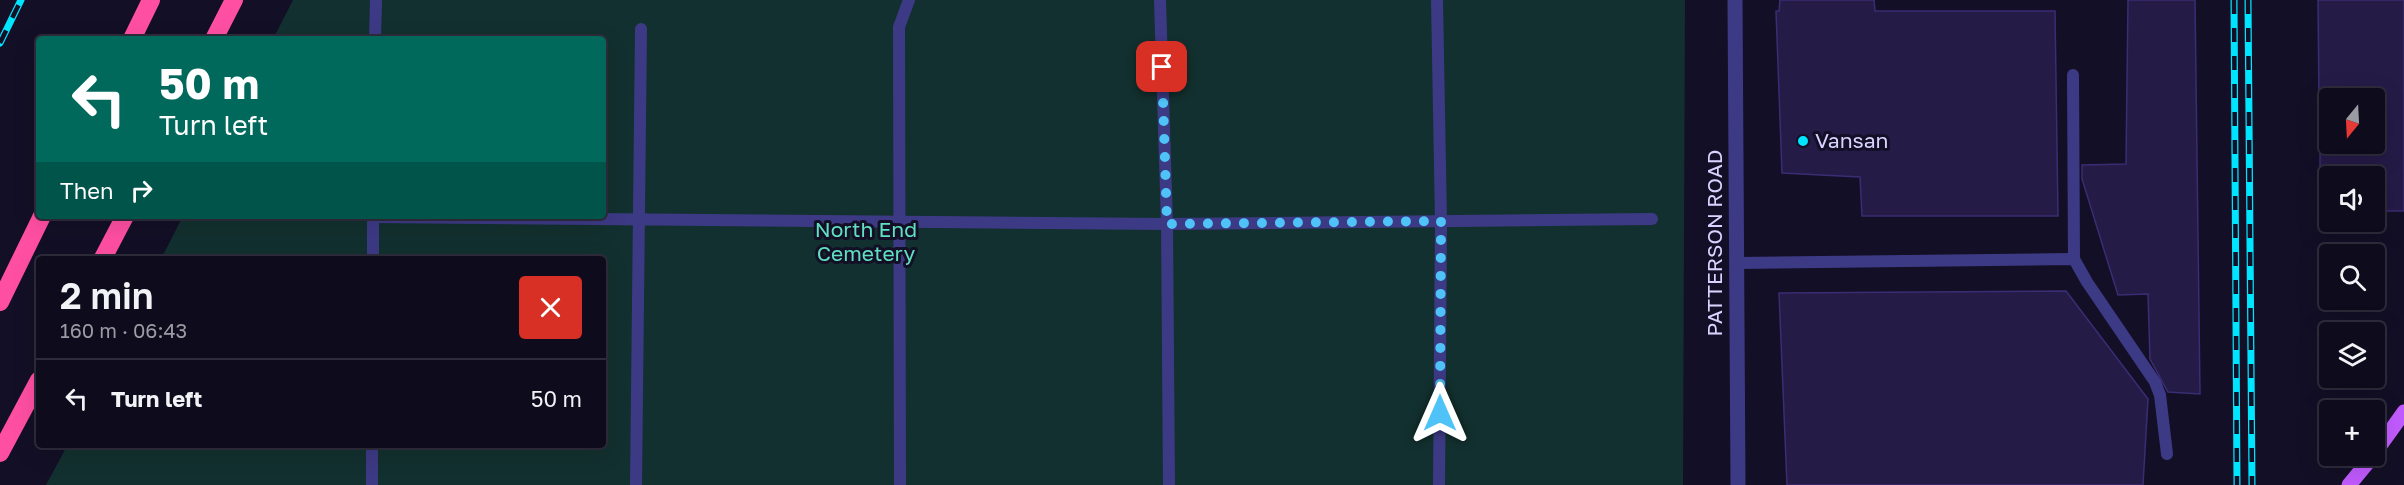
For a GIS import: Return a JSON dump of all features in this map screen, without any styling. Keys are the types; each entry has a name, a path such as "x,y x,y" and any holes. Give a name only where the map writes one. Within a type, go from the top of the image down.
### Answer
{"highway":[{"path":"133,36 151,0"},
{"path":"216,36 234,0"},
{"path":"0,302 41,219"},
{"path":"104,256 123,219"},
{"path":"0,453 36,386"}],"main road":[{"path":"2385,439 2404,412"},
{"path":"2349,485 2365,466"}],"street":[{"name":"PATTERSON ROAD","path":"1735,0 1738,485"}],"lane":[{"path":"375,36 376,0"},
{"path":"900,485 899,27 909,0"},
{"path":"1160,0 1167,224 1169,485"},
{"path":"1437,0 1441,221 1439,485"},
{"path":"636,485 641,29"},
{"path":"2073,75 2074,259 2087,282 2155,381 2160,395 2167,454"},
{"path":"606,218 900,223 1167,224 1652,219"},
{"path":"373,219 373,256"},
{"path":"1737,263 2074,259"},
{"path":"372,448 372,485"}],"green space":[{"name":"North End Cemetery","path":"293,0 1685,0 1683,485 46,485 66,448 606,448 606,256 163,256 181,219 606,219 606,36 275,36"}],"building":[{"path":"1780,0 1874,0 1875,11 2055,11 2058,216 1862,216 1860,177 1782,173 1776,11 1779,11"},
{"path":"2128,0 2195,0 2200,394 2168,392 2150,359 2148,294 2118,295 2082,179 2082,165 2126,164"},
{"path":"2318,0 2404,0 2404,211 2385,211 2385,166 2320,166 2320,154 2385,154 2385,88 2319,88 2319,99"},
{"path":"2066,291 2148,399 2143,485 1787,485 1779,293"}],"railway":[{"path":"0,43 21,0"},
{"path":"2234,0 2237,485"},
{"path":"2248,0 2252,485"}],"place":[{"name":"Vansan","path":"1803,141"}],"route":[{"path":"1162,67 1167,224 1441,221 1440,413"}]}
